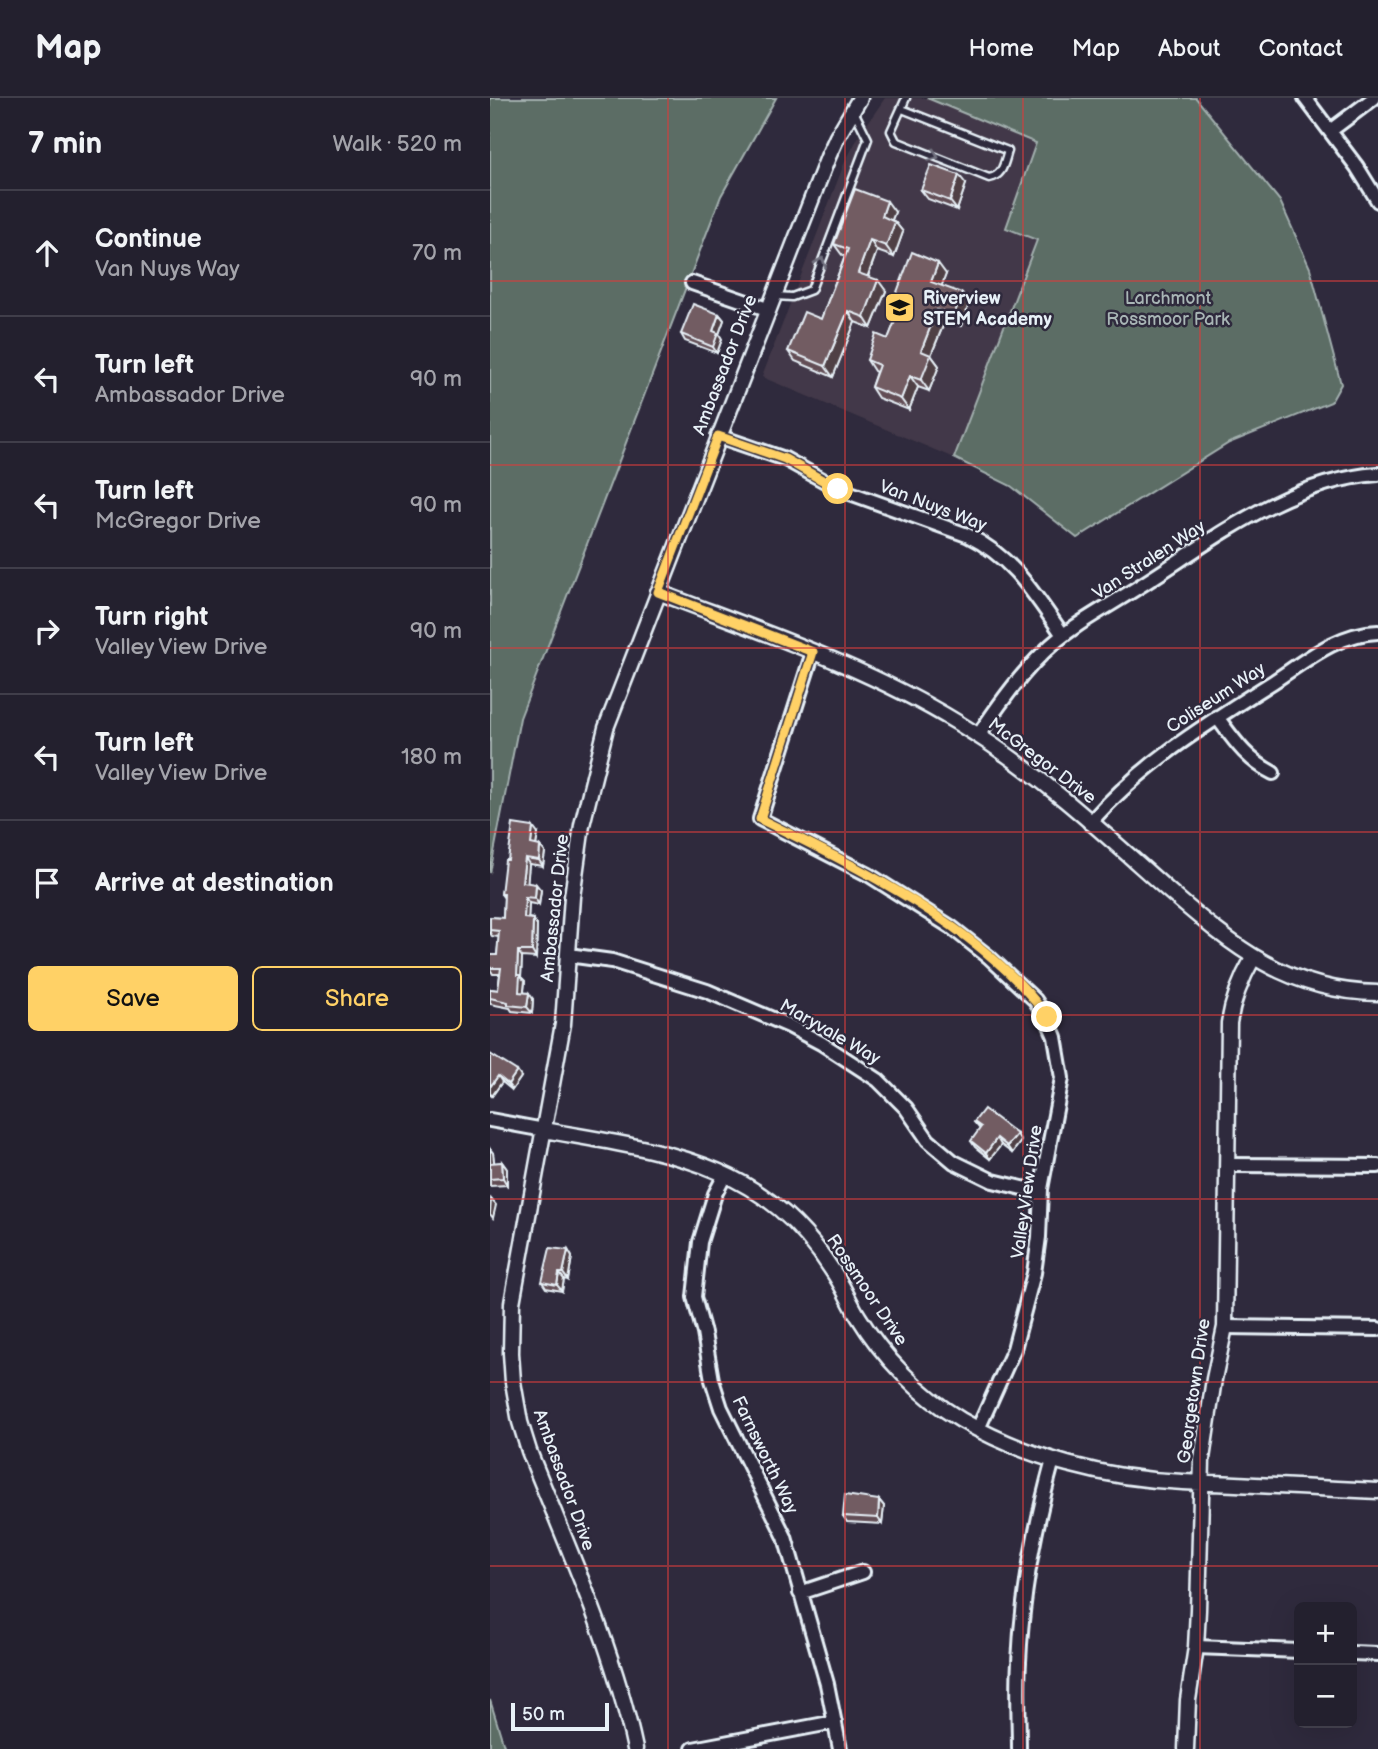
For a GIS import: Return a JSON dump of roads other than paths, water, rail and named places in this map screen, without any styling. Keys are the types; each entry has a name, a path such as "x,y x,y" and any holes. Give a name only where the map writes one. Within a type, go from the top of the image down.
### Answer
{"street":[{"path":"1305,98 1357,167 1378,201"},
{"path":"1330,131 1374,98"},
{"name":"Ambassador Drive","path":"635,1749 608,1650 520,1422 513,1382 512,1303 563,1024 576,867 594,772 620,688 770,302 828,157 856,103"},
{"path":"692,283 770,302"},
{"name":"Van Nuys Way","path":"718,436 785,459 838,489 985,543 1021,575 1063,635"},
{"name":"Van Stralen Way","path":"978,736 1030,668 1063,635 1274,503 1313,486 1339,479 1378,474"},
{"name":"McGregor Drive","path":"658,592 813,652 906,694 978,736 1046,784 1214,930 1253,958 1299,979 1323,986 1378,993"},
{"name":"Coliseum Way","path":"1090,822 1158,758 1217,717 1334,643 1364,633 1378,632"},
{"name":"Valley View Drive","path":"813,652 760,819 869,875 911,900 989,957 1035,1000 1047,1017 1062,1067 1041,1189 1039,1237 1026,1310 1014,1349 978,1429"},
{"path":"1217,717 1245,754 1273,773"},
{"name":"Maryvale Way","path":"568,955 612,961 707,991 789,1026 878,1080 905,1108 928,1140 954,1162 993,1181 1022,1188 1041,1189"},
{"name":"Georgetown Drive","path":"1186,1749 1188,1700 1196,1647 1206,1436 1225,1327 1228,1023 1232,1001 1253,958"},
{"name":"Rossmoor Drive","path":"490,1120 668,1153 706,1165 755,1191 799,1228 824,1258 858,1317 893,1363 929,1397 961,1420 1021,1449 1094,1470 1138,1477 1378,1491"},
{"path":"1227,1165 1378,1166"},
{"name":"Farnsworth Way","path":"725,1175 715,1194 700,1242 694,1297 704,1333 712,1380 721,1408 785,1537 827,1684 840,1749"},
{"path":"1225,1327 1378,1329"},
{"path":"1018,1749 1019,1662 1025,1599 1032,1551 1053,1460"},
{"path":"800,1593 863,1572"},
{"path":"1196,1647 1294,1651"},
{"path":"1357,1653 1378,1654"},
{"path":"693,1749 835,1722"}],"lane":[{"path":"902,109 1008,151 1001,172 996,177 989,178 896,141 891,131 900,117 902,109 906,98"},
{"path":"770,302 811,289 867,139 856,103"}],"place":[{"name":"Riverview STEM Academy","path":"900,308"}],"park label":[{"name":"Larchmont Rossmoor Park","path":"1168,308"}]}
